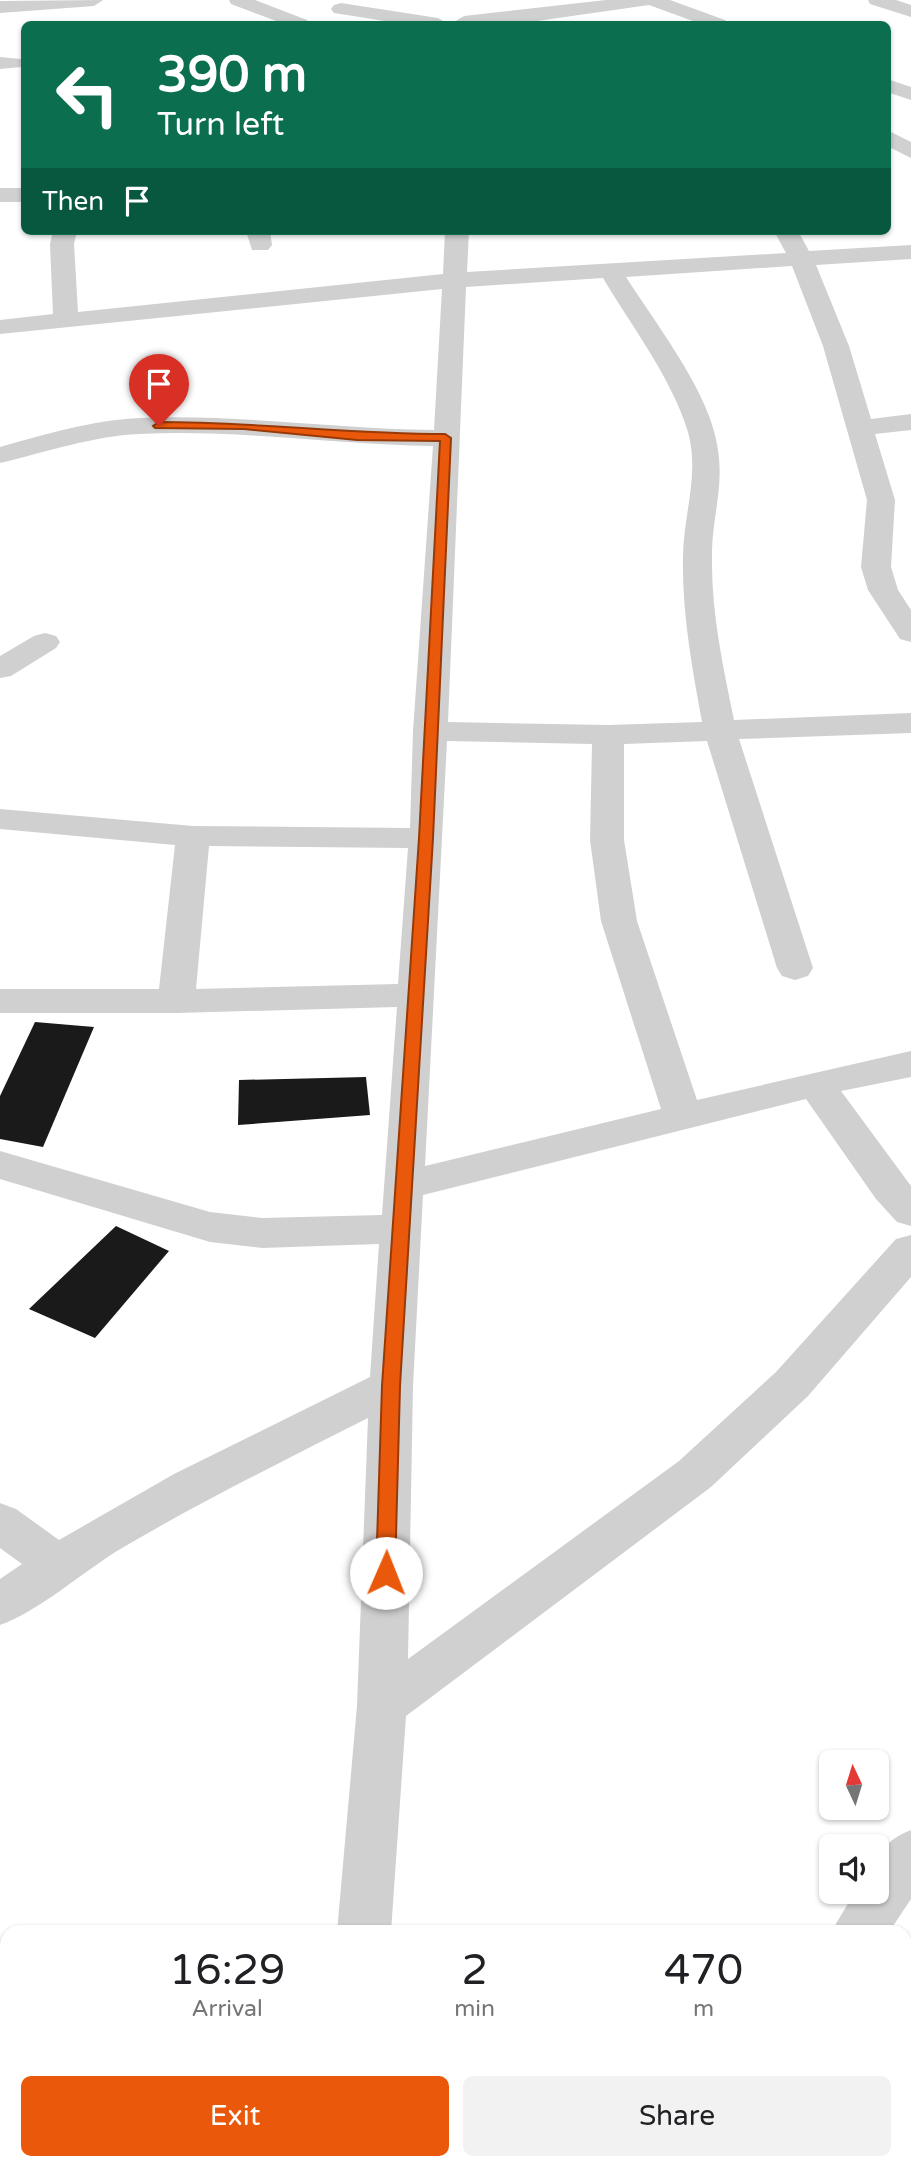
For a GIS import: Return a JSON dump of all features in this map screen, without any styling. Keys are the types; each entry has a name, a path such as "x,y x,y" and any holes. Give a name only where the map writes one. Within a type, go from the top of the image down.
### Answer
{"street":[{"path":"0,7 94,0"},
{"path":"238,0 292,21"},
{"path":"464,21 467,0"},
{"path":"485,21 650,0 710,21"},
{"path":"877,0 911,11"},
{"path":"341,9 419,21"},
{"path":"891,86 911,94"},
{"path":"891,139 911,152"},
{"path":"0,195 21,195"},
{"path":"64,235 62,244 66,320"},
{"path":"365,1925 382,1706 391,1386 426,838 429,731 445,438 457,280 457,235"},
{"path":"788,235 801,258 836,346 881,500 876,567 883,590 911,633"},
{"path":"0,327 457,280 911,252"},
{"path":"609,269 684,391 701,432 708,471 697,555 699,605 720,731 795,968"},
{"path":"860,428 911,422"},
{"path":"0,455 75,434 139,426 244,426 357,437 445,438"},
{"path":"881,500 911,499"},
{"path":"0,669 45,642"},
{"path":"429,731 608,735 911,723"},
{"path":"608,735 607,840 614,896 619,921 683,1115"},
{"path":"0,819 193,836 426,838"},
{"path":"176,1001 193,836"},
{"path":"0,1001 176,1001 415,995"},
{"path":"403,1186 683,1115 911,1064"},
{"path":"815,1084 890,1189 911,1212"},
{"path":"0,1164 210,1227 262,1233 400,1229"},
{"path":"382,1706 695,1474 792,1384 911,1250"},
{"path":"0,1605 55,1563 167,1501 391,1386"},
{"path":"0,1522 55,1563"},
{"path":"863,1925 911,1854"}],"building":[{"path":"35,1022 94,1027 43,1147 0,1139 0,1096"},
{"path":"366,1077 370,1115 238,1125 239,1080"},
{"path":"116,1226 169,1251 95,1338 29,1309"}],"route":[{"path":"159,426 244,426 357,437 445,438 426,838 391,1386 386,1573"}]}
